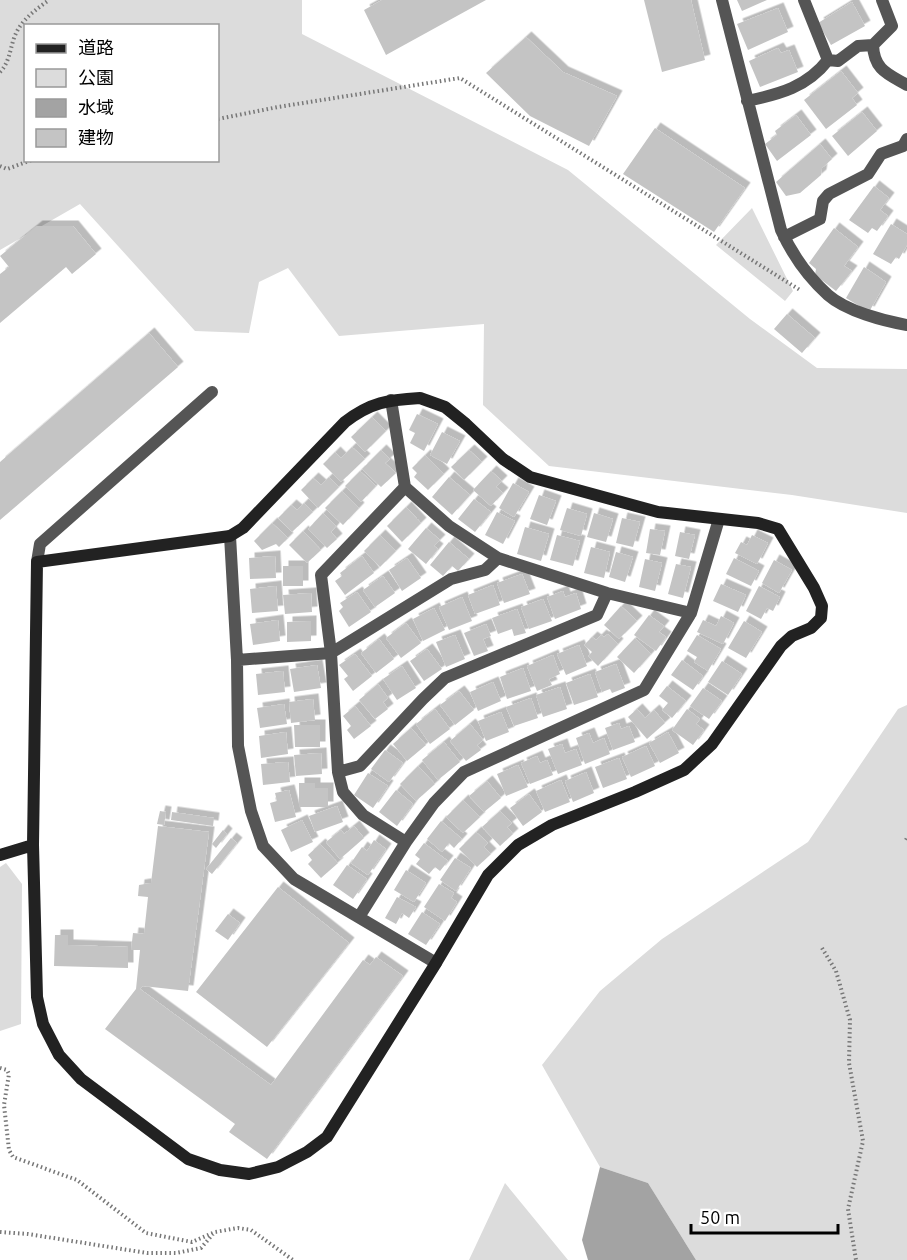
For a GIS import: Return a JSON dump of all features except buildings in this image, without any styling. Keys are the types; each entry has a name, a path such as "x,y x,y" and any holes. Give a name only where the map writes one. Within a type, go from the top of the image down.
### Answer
{"street":[{"path":"722,0 784,237 793,255 829,296 858,311 885,321 907,325"},
{"path":"804,0 828,60"},
{"path":"828,60 838,61 858,46 873,45 892,26 882,0"},
{"path":"873,45 873,58 880,69 907,86"},
{"path":"747,101 782,93 801,85 819,72 828,60"},
{"path":"784,237 820,219 823,201 829,194 868,174 881,153 903,147 907,139"},
{"path":"37,562 230,536 243,528 345,422 362,409 391,400 420,398 445,407 502,459 530,477 658,512 758,523 778,529 814,588 822,606 821,618 811,628 792,636 781,646 712,744 684,770 552,825 518,845 488,875 327,1137 307,1152 278,1167 249,1174 220,1170 188,1159 81,1079 59,1055 43,1024 37,997 33,845 37,562 40,544 212,392"},
{"path":"391,400 405,487 449,526 498,558 607,593 691,613"},
{"path":"405,487 321,575 331,654 338,772 343,792 363,815 406,842"},
{"path":"359,917 406,842 434,803 464,772 644,690 691,613 719,519"},
{"path":"230,536 237,660 238,746 251,811 263,846 294,879 436,963"},
{"path":"237,660 331,654 451,579 485,570 498,558"},
{"path":"338,772 360,766 445,678 597,615 607,593"},
{"path":"0,855 33,845"}],"path":[{"path":"0,72 9,58 15,35 22,22 49,0"},
{"path":"219,120 289,105 460,78 802,291"},
{"path":"0,166 7,168 26,162"},
{"path":"822,948 836,971 850,1020 849,1062 863,1141 849,1209 856,1260"},
{"path":"0,1068 7,1070 9,1074 4,1105 9,1150 13,1157 78,1180 146,1233 192,1242 215,1232 238,1228 251,1230 293,1260"},
{"path":"0,1232 28,1234 147,1253 176,1253 201,1248 215,1232"}],"green space":[{"path":"0,0 302,0 302,34 568,170 750,319 817,368 907,369 907,513 792,495 549,466 483,405 484,324 339,336 288,268 259,282 249,333 195,331 80,204 0,250"},
{"path":"752,208 793,291 785,301 716,245"},
{"path":"907,705 907,1260 696,1260 648,1183 600,1167 542,1065 600,991 662,939 808,842 898,709"},
{"path":"6,863 22,884 21,1024 0,1031 0,867"},
{"path":"505,1183 568,1260 469,1260"}],"water":[{"path":"600,1167 648,1183 696,1260 588,1260 582,1240"}]}
